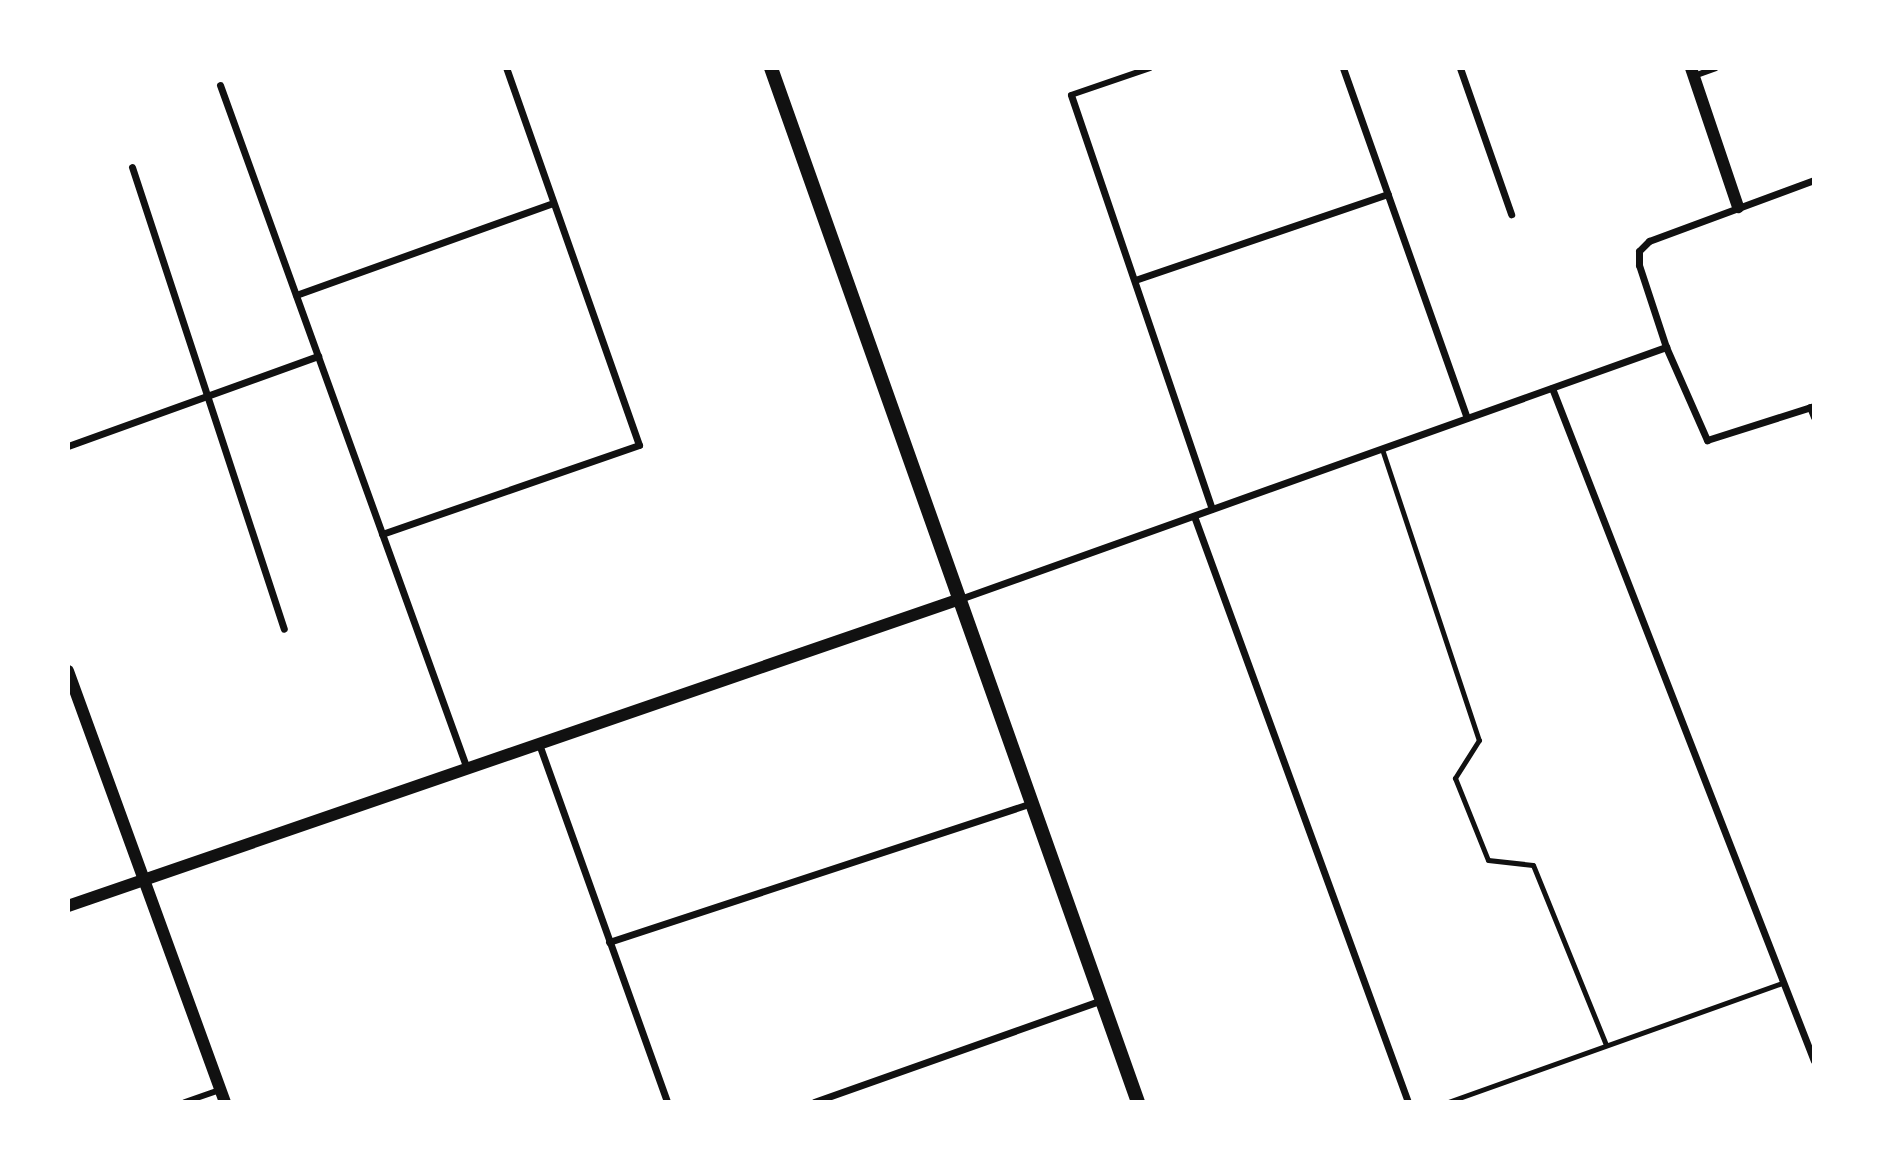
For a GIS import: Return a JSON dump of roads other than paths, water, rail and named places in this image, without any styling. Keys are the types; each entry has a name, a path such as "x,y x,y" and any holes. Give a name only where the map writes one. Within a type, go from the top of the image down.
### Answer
{"main road":[{"path":"771,68 1138,1102"}],"street":[{"path":"382,534 639,445 506,68"},
{"path":"1150,68 1072,95 1212,509"},
{"path":"1343,68 1467,418"},
{"path":"1460,68 1511,214"},
{"path":"1716,68 1693,72 1738,207"},
{"path":"220,85 467,769"},
{"path":"132,167 284,628"},
{"path":"1814,180 1649,241 1639,251 1639,265 1666,347 1707,440 1812,406 1814,417"},
{"path":"1135,280 1388,194"},
{"path":"296,295 553,203"},
{"path":"68,906 960,599 1666,347"},
{"path":"68,446 318,356"},
{"path":"1552,388 1814,1061"},
{"path":"1194,516 1408,1102"},
{"path":"68,671 223,1096 185,1102"},
{"path":"539,744 667,1102"},
{"path":"610,942 1032,803"},
{"path":"814,1102 1102,1000"}],"lane":[{"path":"1382,449 1479,740 1455,778 1488,860 1533,865 1606,1045"},
{"path":"1448,1102 1783,983"}]}
